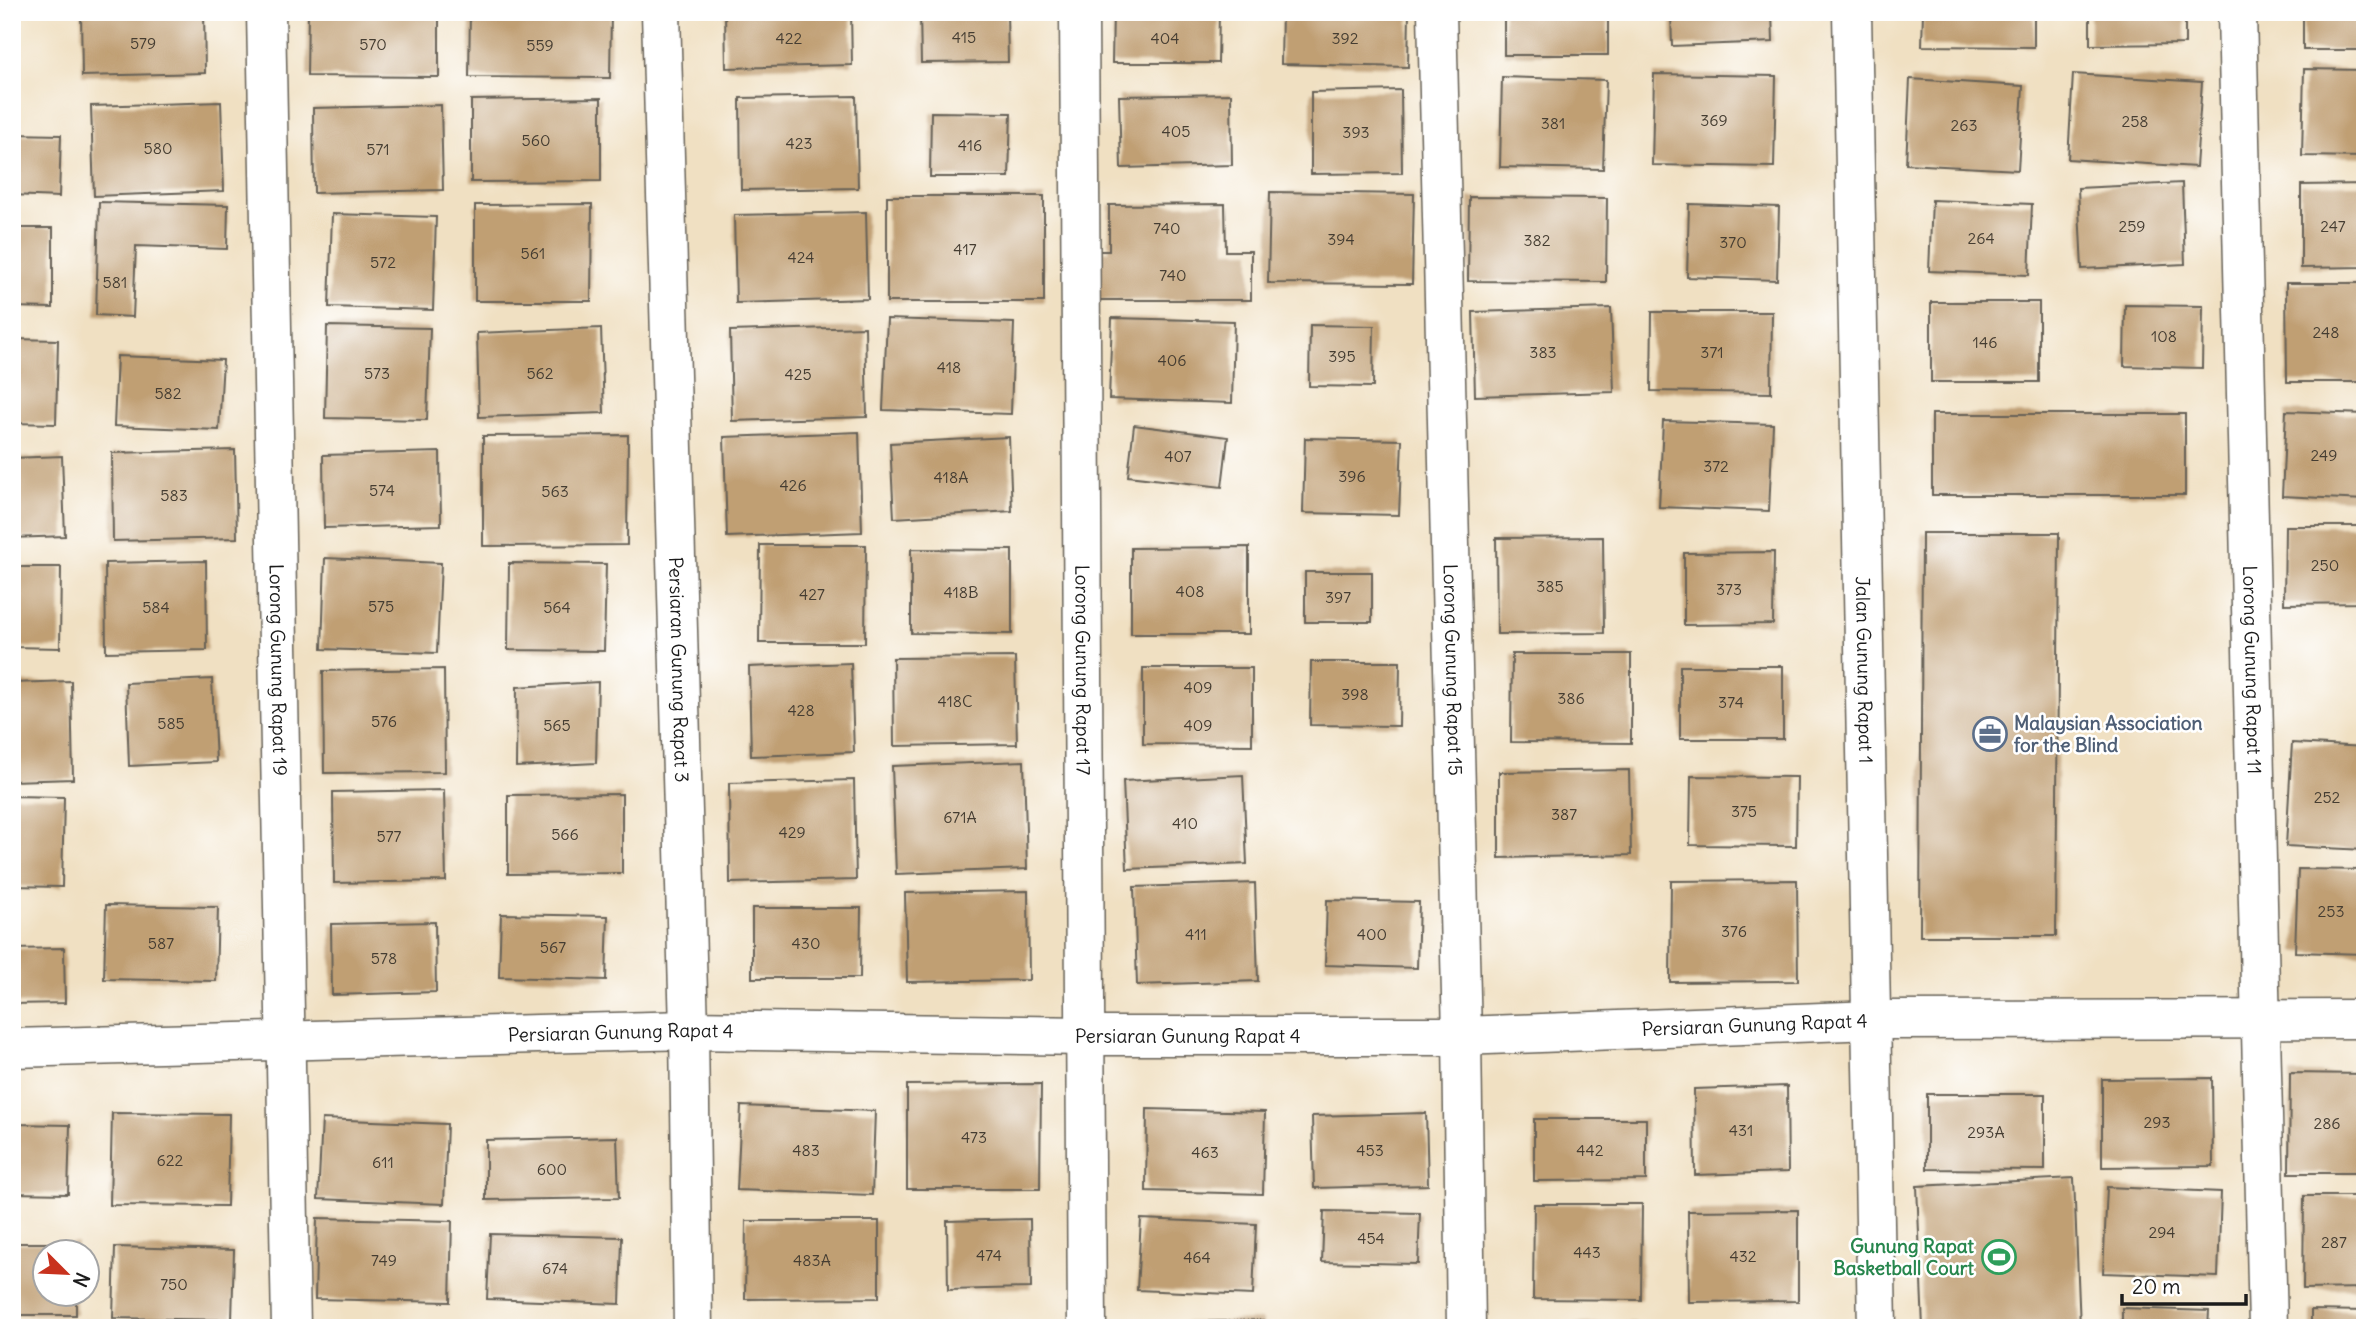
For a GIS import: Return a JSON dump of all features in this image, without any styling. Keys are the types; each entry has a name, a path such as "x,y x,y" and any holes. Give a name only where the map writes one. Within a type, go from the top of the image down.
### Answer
{"street":[{"name":"Lorong Gunung Rapat 19","path":"266,12 291,1328"},
{"name":"Persiaran Gunung Rapat 3","path":"661,12 689,1030 693,1328"},
{"name":"Lorong Gunung Rapat 17","path":"1079,12 1087,1328"},
{"name":"Lorong Gunung Rapat 15","path":"1437,12 1462,1036 1466,1328"},
{"name":"Jalan Gunung Rapat 1","path":"1853,12 1877,1328"},
{"name":"Lorong Gunung Rapat 11","path":"2237,12 2268,1328"},
{"name":"Persiaran Gunung Rapat 4","path":"12,1048 689,1030 1084,1036 1462,1036 1873,1020 2365,1019"}],"building":[{"path":"81,12 204,12 205,73 82,76"},
{"path":"308,12 439,12 439,77 307,76"},
{"path":"470,12 611,12 610,78 469,77"},
{"path":"725,12 851,12 852,65 726,68"},
{"path":"920,12 1007,12 1008,62 921,63"},
{"path":"1113,12 1219,12 1218,63 1112,63"},
{"path":"1282,12 1409,12 1408,67 1281,64"},
{"path":"1504,12 1608,12 1608,55 1504,55"},
{"path":"1671,12 1772,12 1773,42 1672,46"},
{"path":"1923,12 2034,12 2034,47 1922,46"},
{"path":"2090,12 2185,12 2185,44 2090,45"},
{"path":"2303,12 2365,12 2365,50 2303,50"},
{"path":"2304,69 2365,70 2365,157 2302,156"},
{"path":"1654,74 1776,76 1774,167 1652,165"},
{"path":"2073,74 2202,82 2196,167 2068,159"},
{"path":"1502,77 1606,80 1603,169 1500,167"},
{"path":"1910,79 2023,86 2018,170 1906,164"},
{"path":"1401,90 1402,173 1311,174 1311,92"},
{"path":"1231,94 1232,165 1121,168 1119,96"},
{"path":"856,96 858,188 741,190 740,98"},
{"path":"601,98 601,181 471,182 471,100"},
{"path":"221,102 224,191 94,196 91,106"},
{"path":"441,105 443,190 314,193 313,108"},
{"path":"931,112 1011,113 1009,177 930,177"},
{"path":"12,134 61,135 59,197 12,195"},
{"path":"2182,183 2185,264 2082,269 2078,188"},
{"path":"2365,184 2365,267 2301,268 2301,185"},
{"path":"1270,192 1414,194 1412,284 1268,283"},
{"path":"887,196 1044,196 1044,302 887,302"},
{"path":"1469,197 1607,198 1606,282 1468,281"},
{"path":"1932,200 2032,204 2029,275 1929,271"},
{"path":"99,202 228,205 227,249 136,246 133,317 96,315"},
{"path":"592,204 591,301 475,301 475,205"},
{"path":"1225,204 1226,251 1251,251 1251,300 1095,300 1096,251 1109,251 1109,205"},
{"path":"1689,204 1779,207 1777,280 1687,277"},
{"path":"866,212 868,299 736,303 734,215"},
{"path":"332,214 436,217 433,310 329,307"},
{"path":"12,228 53,228 53,308 12,307"},
{"path":"2286,283 2365,283 2365,382 2287,382"},
{"path":"1931,302 2039,302 2039,382 1931,382"},
{"path":"2125,305 2203,306 2202,368 2124,366"},
{"path":"1611,308 1614,392 1475,396 1473,312"},
{"path":"1652,312 1772,312 1771,393 1651,391"},
{"path":"1112,318 1234,321 1232,403 1109,399"},
{"path":"887,319 1014,323 1011,414 883,410"},
{"path":"1310,325 1374,326 1373,387 1309,386"},
{"path":"327,326 430,328 427,420 325,418"},
{"path":"865,327 867,417 732,421 730,331"},
{"path":"601,328 604,413 479,417 477,333"},
{"path":"12,339 58,340 56,424 12,423"},
{"path":"117,356 223,360 219,430 114,426"},
{"path":"2286,411 2365,414 2365,500 2282,496"},
{"path":"1932,414 2185,414 2185,495 1932,495"},
{"path":"1663,421 1773,424 1769,511 1659,507"},
{"path":"1134,425 1228,437 1222,487 1128,476"},
{"path":"859,432 862,532 727,537 724,437"},
{"path":"628,435 627,545 483,546 483,436"},
{"path":"1009,437 1012,511 894,518 890,443"},
{"path":"1305,438 1402,440 1399,515 1303,513"},
{"path":"235,450 237,538 113,541 112,453"},
{"path":"440,452 441,525 324,528 323,455"},
{"path":"62,456 65,536 12,538 12,458"},
{"path":"2285,526 2365,526 2365,603 2284,604"},
{"name":"Malaysian Association for the Blind","path":"1922,533 2059,533 2056,936 1920,936"},
{"path":"1603,537 1604,633 1497,634 1496,538"},
{"path":"760,545 866,545 865,643 759,643"},
{"path":"1249,547 1249,634 1131,634 1131,548"},
{"path":"911,549 1012,550 1012,634 911,633"},
{"path":"1774,552 1773,624 1684,625 1684,553"},
{"path":"325,558 441,563 437,653 322,649"},
{"path":"206,561 207,650 106,652 105,563"},
{"path":"509,563 606,564 604,651 508,650"},
{"path":"12,567 61,567 60,648 12,647"},
{"path":"1305,572 1372,572 1372,622 1305,622"},
{"path":"1512,654 1631,654 1631,743 1511,742"},
{"path":"1015,657 1017,744 894,746 893,658"},
{"path":"1311,662 1400,662 1399,726 1310,725"},
{"path":"851,663 854,752 751,756 749,667"},
{"path":"1680,666 1783,666 1783,739 1680,739"},
{"path":"1143,668 1252,668 1252,745 1143,744"},
{"path":"444,669 445,772 324,773 323,671"},
{"path":"212,679 216,762 129,766 126,683"},
{"path":"71,681 73,779 12,781 12,683"},
{"path":"598,682 596,763 516,767 517,687"},
{"path":"2292,743 2365,747 2365,850 2286,846"},
{"path":"1024,761 1027,869 896,874 892,766"},
{"path":"1629,770 1631,855 1499,858 1499,772"},
{"path":"1243,775 1247,864 1127,869 1123,781"},
{"path":"1691,776 1797,777 1796,846 1690,845"},
{"path":"854,780 856,880 730,883 729,783"},
{"path":"444,790 446,881 334,883 333,792"},
{"path":"622,794 622,873 508,874 508,795"},
{"path":"12,796 64,797 62,887 12,886"},
{"path":"2298,869 2365,870 2365,954 2295,952"},
{"path":"1797,880 1798,981 1670,982 1671,881"},
{"path":"1255,883 1258,981 1137,985 1134,887"},
{"path":"1028,891 1029,980 907,982 905,893"},
{"path":"1327,900 1419,902 1417,968 1325,965"},
{"path":"106,905 218,907 216,981 104,979"},
{"path":"752,908 861,908 860,978 752,978"},
{"path":"501,914 608,916 606,980 499,977"},
{"path":"435,922 436,992 332,995 331,924"},
{"path":"64,948 65,1003 12,1004 12,949"},
{"path":"2290,1073 2365,1074 2365,1173 2289,1173"},
{"path":"2212,1078 2213,1166 2102,1167 2102,1079"},
{"path":"1041,1084 1040,1189 907,1189 907,1085"},
{"path":"1787,1086 1788,1172 1695,1175 1694,1089"},
{"path":"1927,1094 2045,1094 2045,1170 1927,1169"},
{"path":"741,1106 875,1111 872,1195 737,1190"},
{"path":"1147,1109 1265,1112 1263,1194 1146,1191"},
{"path":"112,1113 229,1114 227,1206 110,1205"},
{"path":"1426,1113 1428,1185 1314,1188 1312,1116"},
{"path":"322,1119 447,1124 444,1204 318,1199"},
{"path":"1534,1119 1646,1119 1646,1180 1534,1181"},
{"path":"12,1124 70,1125 68,1194 12,1193"},
{"path":"617,1137 619,1198 486,1200 486,1140"},
{"name":"Gunung Rapat Basketball Court","path":"2074,1178 2080,1328 1923,1328 1917,1186"},
{"path":"2107,1187 2221,1192 2218,1277 2103,1273"},
{"path":"2304,1196 2365,1196 2365,1288 2303,1289"},
{"path":"1534,1204 1642,1204 1641,1300 1533,1299"},
{"path":"1798,1210 1798,1301 1689,1302 1688,1211"},
{"path":"1324,1211 1420,1213 1418,1264 1322,1262"},
{"path":"317,1218 452,1221 450,1302 315,1299"},
{"path":"1030,1219 1031,1288 948,1290 947,1221"},
{"path":"1141,1219 1256,1224 1253,1295 1137,1290"},
{"path":"746,1221 879,1221 879,1298 745,1299"},
{"path":"490,1234 622,1237 620,1304 487,1299"},
{"path":"12,1243 32,1243 32,1308 76,1308 76,1315 12,1315"},
{"path":"115,1247 234,1250 232,1320 113,1318"},
{"path":"2122,1308 2209,1311 2208,1328 2122,1328"},
{"path":"2311,1310 2365,1311 2365,1328 2311,1328"},
{"path":"1263,1320 1263,1328 1150,1328 1150,1323"},
{"path":"1635,1322 1635,1328 1522,1328 1522,1325"},
{"path":"636,1323 636,1328 544,1328 544,1325"}],"place":[{"name":"Malaysian Association for the Blind","path":"1990,734"},
{"name":"Gunung Rapat Basketball Court","path":"1999,1257"}]}
